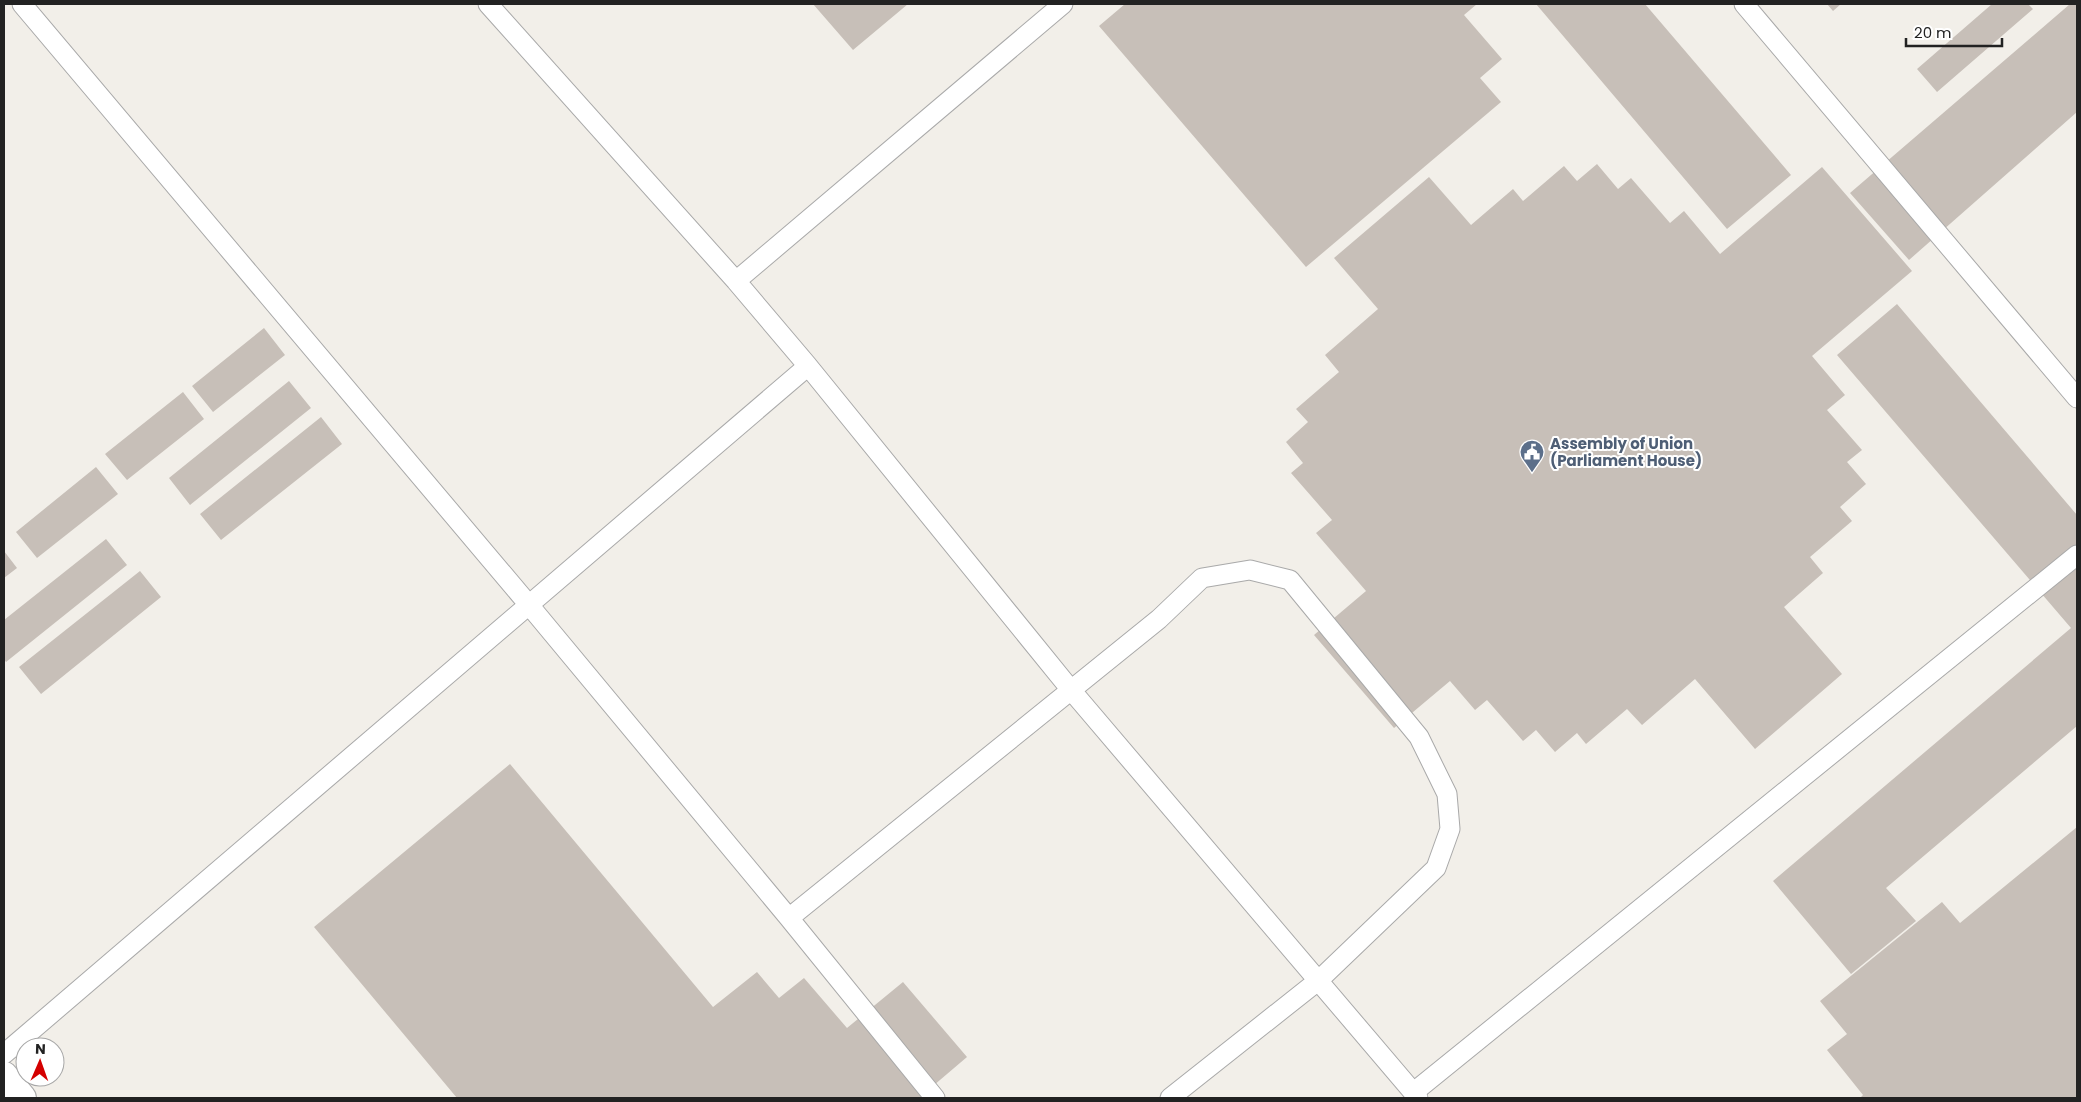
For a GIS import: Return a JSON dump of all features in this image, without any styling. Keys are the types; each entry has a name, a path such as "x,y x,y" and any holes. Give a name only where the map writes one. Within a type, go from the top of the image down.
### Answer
{"street":[{"path":"4,1076 22,1098"}],"lane":[{"path":"22,4 529,605 789,918 935,1098"},
{"path":"488,4 736,281 808,366 1071,690 1416,1095 2077,555"},
{"path":"736,281 1063,4"},
{"path":"1744,4 2077,398"},
{"path":"4,1054 808,366"},
{"path":"789,918 1160,619 1202,578 1250,570 1290,580 1419,737 1447,794 1450,829 1436,868 1319,980 1170,1098"}],"building":[{"path":"813,4 908,4 853,50"},
{"path":"1125,4 1477,4 1464,15 1502,59 1480,78 1501,102 1306,267 1099,26"},
{"path":"1536,4 1645,4 1791,175 1727,229"},
{"path":"1827,4 1841,4 1833,11"},
{"path":"1992,4 2028,4 2033,9 1937,92 1917,69"},
{"path":"2070,4 2077,4 2077,112 1909,260 1850,193"},
{"path":"1597,164 1618,189 1631,178 1670,223 1684,211 1720,254 1822,167 1912,271 1812,356 1845,395 1827,410 1862,450 1847,462 1866,484 1840,507 1852,521 1810,557 1823,573 1784,607 1842,674 1755,749 1695,679 1642,725 1627,709 1586,744 1577,733 1555,752 1536,730 1523,741 1487,700 1475,710 1450,681 1394,728 1314,635 1366,591 1316,533 1332,520 1291,473 1303,463 1286,442 1308,422 1296,409 1339,372 1325,355 1378,309 1334,258 1429,177 1471,225 1513,189 1523,201 1564,166 1577,181"},
{"path":"1897,304 2077,515 2077,726 1886,888 1916,921 1851,974 1773,881 2071,628 1837,355"},
{"path":"264,328 285,355 213,412 192,386"},
{"path":"289,381 311,408 190,505 169,478"},
{"path":"183,392 204,419 127,480 105,454"},
{"path":"321,417 342,444 221,540 200,514"},
{"path":"96,467 118,494 37,558 16,532"},
{"path":"106,539 127,565 6,662 4,659 4,620"},
{"path":"4,551 17,568 4,578"},
{"path":"140,571 161,597 41,694 19,667"},
{"path":"510,764 713,1007 757,972 779,998 804,978 847,1028 903,982 967,1057 921,1098 457,1098 314,927"},
{"path":"2077,827 2077,1098 1860,1098 1863,1095 1827,1050 1847,1034 1820,1001 1942,902 1960,923"}],"place":[{"name":"Assembly of Union (Parliament House)","path":"1532,473"}]}
